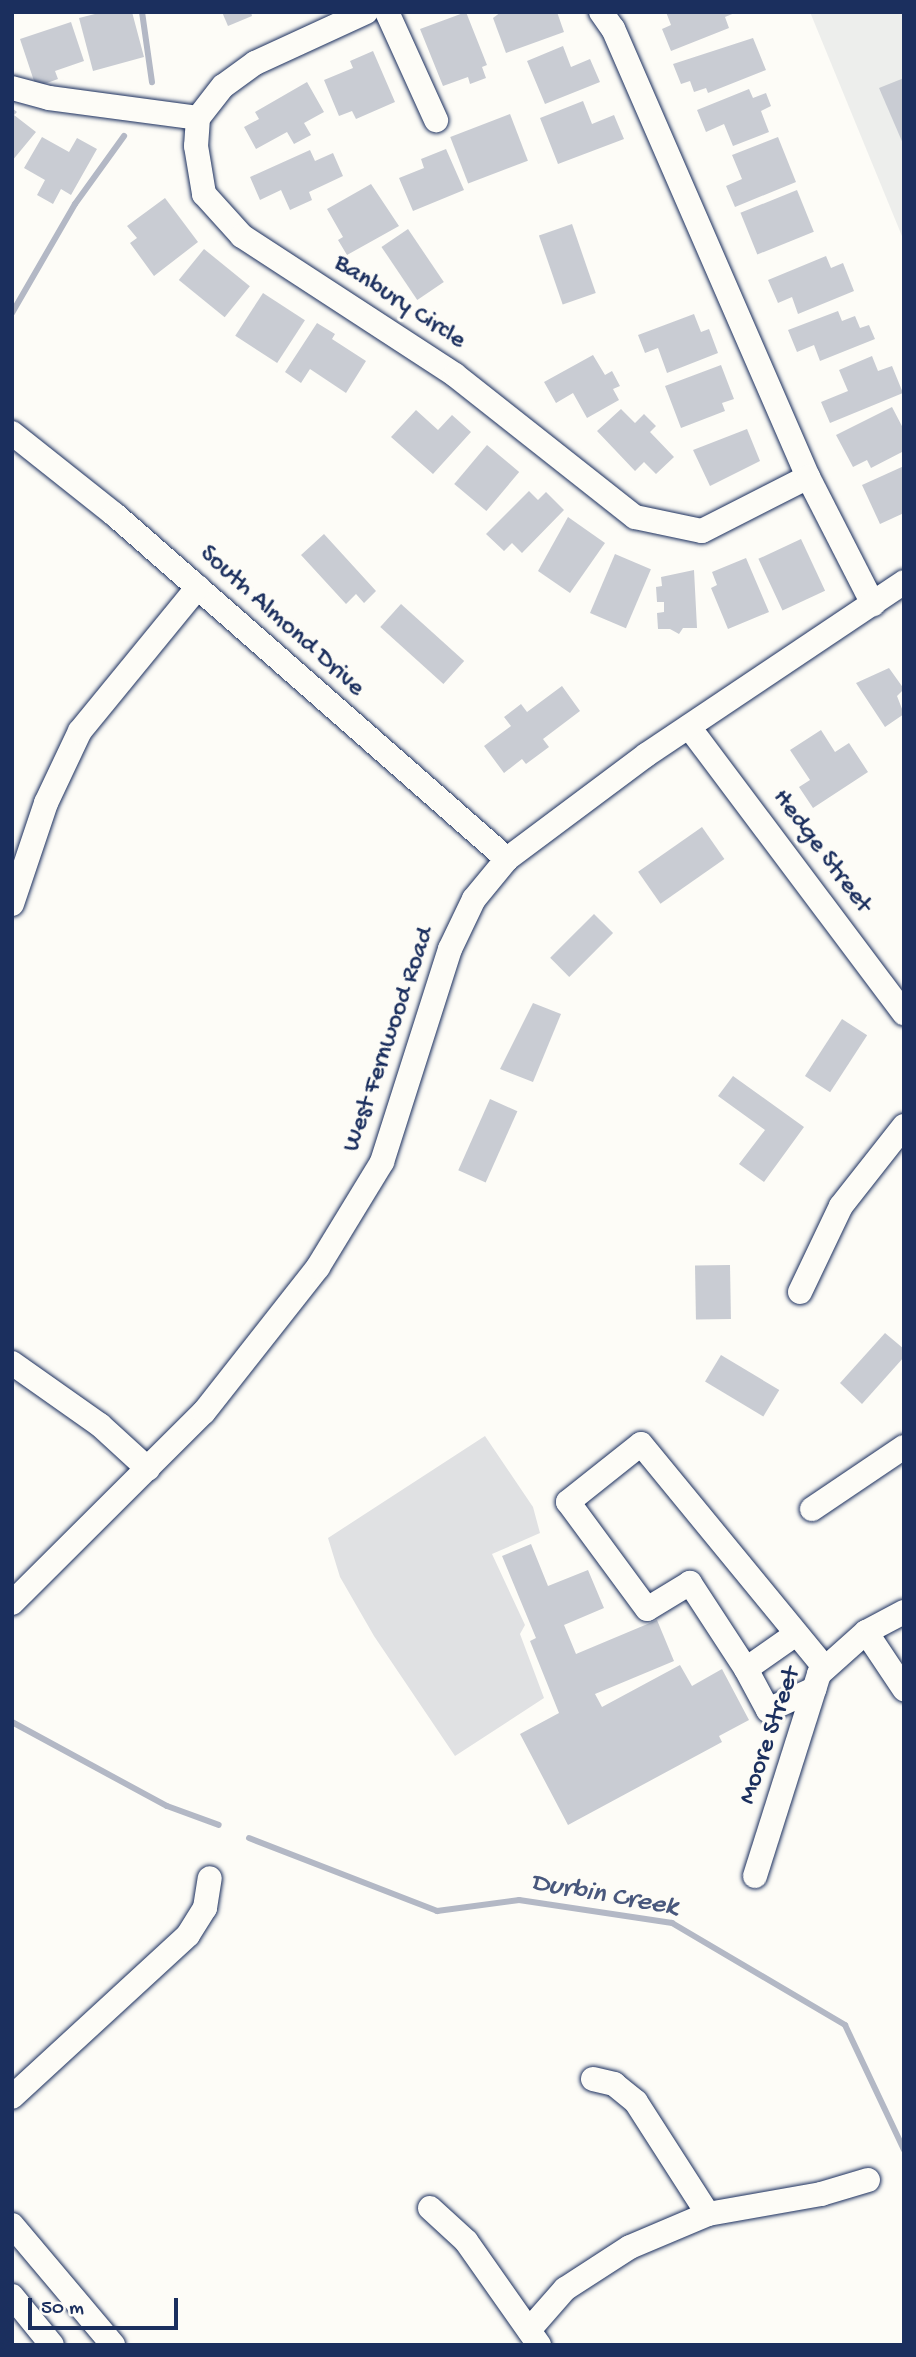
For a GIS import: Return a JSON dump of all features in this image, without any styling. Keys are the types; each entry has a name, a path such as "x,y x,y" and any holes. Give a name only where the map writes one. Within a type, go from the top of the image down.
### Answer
{"street":[{"path":"12,88 49,98 198,118 223,86 255,62 366,12"},
{"path":"387,12 436,120"},
{"path":"601,12 613,29 808,477 873,604"},
{"name":"Banbury Circle","path":"198,118 196,146 204,194 242,236 455,375 635,517 702,531 771,500 808,477"},
{"name":"South Almond Drive","path":"12,433 198,587 507,859"},
{"name":"West Fernwood Road","path":"12,1603 148,1469 252,1356 318,1267 367,1190 396,1127 429,1006 450,948 474,899 507,859 689,727 904,582"},
{"path":"12,904 46,803 80,731 198,587"},
{"name":"Hedge Street","path":"689,727 904,1013"},
{"path":"800,1292 841,1206 904,1126"},
{"path":"12,1363 100,1425 148,1469"},
{"path":"641,1444 796,1633 819,1679 768,1710 746,1669 690,1583 648,1609 568,1502 641,1444"},
{"path":"812,1509 904,1447"},
{"name":"Moore Street","path":"755,1876 819,1679 866,1632 904,1612"},
{"path":"866,1632 904,1689"},
{"path":"746,1669 796,1633"},
{"path":"12,2097 188,1935 205,1908 210,1878"},
{"path":"593,2079 614,2084 636,2102 691,2180 708,2214"},
{"path":"430,2208 466,2241 534,2337 565,2289 630,2247 708,2214 821,2194 868,2180"},
{"path":"12,2225 113,2345"},
{"path":"12,2296 52,2345"}],"shaded area":[{"path":"810,12 904,12 904,241"},
{"path":"485,1436 533,1507 540,1533 492,1554 525,1625 520,1634 544,1698 455,1756 374,1636 340,1577 328,1538"}],"building":[{"path":"103,12 132,12 144,57 93,71 79,18"},
{"path":"222,12 251,12 252,16 228,26"},
{"path":"466,12 487,65 482,67 486,78 470,84 468,77 443,86 420,29"},
{"path":"501,12 557,12 564,32 506,53 493,18"},
{"path":"666,12 737,12 725,17 729,28 671,51 662,29 671,25"},
{"path":"71,22 84,61 55,71 58,79 36,87 20,39"},
{"path":"753,38 766,70 708,93 706,88 694,92 690,81 681,84 673,64"},
{"path":"563,46 571,67 590,59 600,82 545,104 527,61"},
{"path":"373,51 395,102 356,119 352,111 339,116 324,80 353,68 350,61"},
{"path":"904,78 904,146 879,88"},
{"path":"307,82 324,112 304,123 311,135 294,144 287,132 256,149 244,127 259,119 255,112"},
{"path":"749,89 753,98 766,93 771,106 761,111 769,132 733,146 724,124 706,132 697,110"},
{"path":"583,101 592,124 614,115 624,139 558,164 540,118"},
{"path":"12,108 17,112 14,115 36,132 12,161"},
{"path":"510,114 528,161 468,184 450,137"},
{"path":"42,137 69,152 77,138 97,149 71,195 61,189 53,204 37,195 45,180 24,168"},
{"path":"778,137 796,182 735,207 726,186 742,179 732,155"},
{"path":"446,149 464,190 413,211 399,178 424,168 421,159"},
{"path":"310,150 315,161 333,153 343,176 309,192 312,200 290,210 281,190 260,200 250,177"},
{"path":"371,184 399,226 347,255 338,240 343,237 327,209"},
{"path":"797,190 814,232 757,255 740,213"},
{"path":"165,198 198,242 154,276 130,243 137,238 127,226"},
{"path":"572,224 596,293 563,304 539,235"},
{"path":"408,229 444,282 417,300 381,247"},
{"path":"204,249 250,286 225,317 179,280"},
{"path":"826,256 831,268 843,263 854,291 798,314 792,297 778,303 768,280"},
{"path":"263,293 305,320 277,363 235,336"},
{"path":"838,311 842,321 855,316 860,328 869,325 875,339 820,361 814,345 797,352 788,330"},
{"path":"694,314 701,332 709,329 718,353 667,373 658,348 645,353 638,335"},
{"path":"317,323 335,334 332,339 366,361 346,393 310,369 301,383 285,372"},
{"path":"593,355 605,375 612,371 620,386 613,389 619,400 587,418 573,393 556,403 544,382"},
{"path":"872,356 878,371 892,366 903,393 830,423 821,402 848,391 839,370"},
{"path":"721,365 734,399 722,403 725,411 681,428 665,386"},
{"path":"892,407 904,430 904,451 871,468 867,460 853,467 836,435"},
{"path":"621,409 635,423 644,414 656,426 650,432 674,457 656,474 644,462 635,471 597,431"},
{"path":"416,410 438,430 452,415 471,432 433,474 391,437"},
{"path":"747,429 760,461 710,486 693,450"},
{"path":"487,445 519,472 486,511 454,484"},
{"path":"904,466 904,513 880,524 862,485"},
{"path":"529,491 538,500 546,492 564,510 522,553 512,543 504,551 486,534"},
{"path":"568,517 605,543 570,593 538,571"},
{"path":"324,534 376,591 364,603 356,594 346,604 301,555"},
{"path":"801,539 825,591 782,611 758,559"},
{"path":"615,554 651,569 626,628 590,613"},
{"path":"746,558 769,612 728,629 711,588 717,585 712,572"},
{"path":"694,570 697,628 683,628 679,634 670,629 658,629 657,613 664,612 664,602 657,602 656,587 662,586 661,577"},
{"path":"401,604 464,661 443,684 380,627"},
{"path":"889,668 904,689 897,696 904,714 885,727 856,683"},
{"path":"562,686 580,711 543,739 549,747 526,764 522,759 504,773 484,746 511,726 504,717 521,704 527,712"},
{"path":"821,730 835,752 849,743 868,772 813,808 799,787 810,780 790,750"},
{"path":"702,827 724,859 660,904 638,872"},
{"path":"594,914 613,933 569,977 550,958"},
{"path":"533,1003 561,1014 533,1082 500,1069"},
{"path":"842,1019 867,1035 830,1092 805,1076"},
{"path":"733,1076 804,1127 764,1182 739,1164 765,1130 718,1096"},
{"path":"490,1099 517,1111 486,1182 458,1170"},
{"path":"730,1265 731,1319 696,1320 695,1266"},
{"path":"885,1333 904,1349 904,1357 862,1404 840,1383"},
{"path":"721,1355 779,1390 763,1417 705,1382"},
{"path":"531,1544 548,1586 588,1570 604,1608 564,1625 576,1654 657,1620 674,1661 595,1694 602,1707 680,1665 692,1686 722,1669 749,1720 719,1736 722,1742 568,1825 520,1734 559,1713 530,1641 536,1638 502,1556"}],"waterway":[{"path":"142,12 152,82"},
{"path":"12,313 75,204 124,136"},
{"name":"Durbin Creek","path":"12,1722 167,1806 219,1825"},
{"name":"Durbin Creek","path":"249,1838 437,1911 519,1900 672,1923 845,2025 904,2150"}]}
